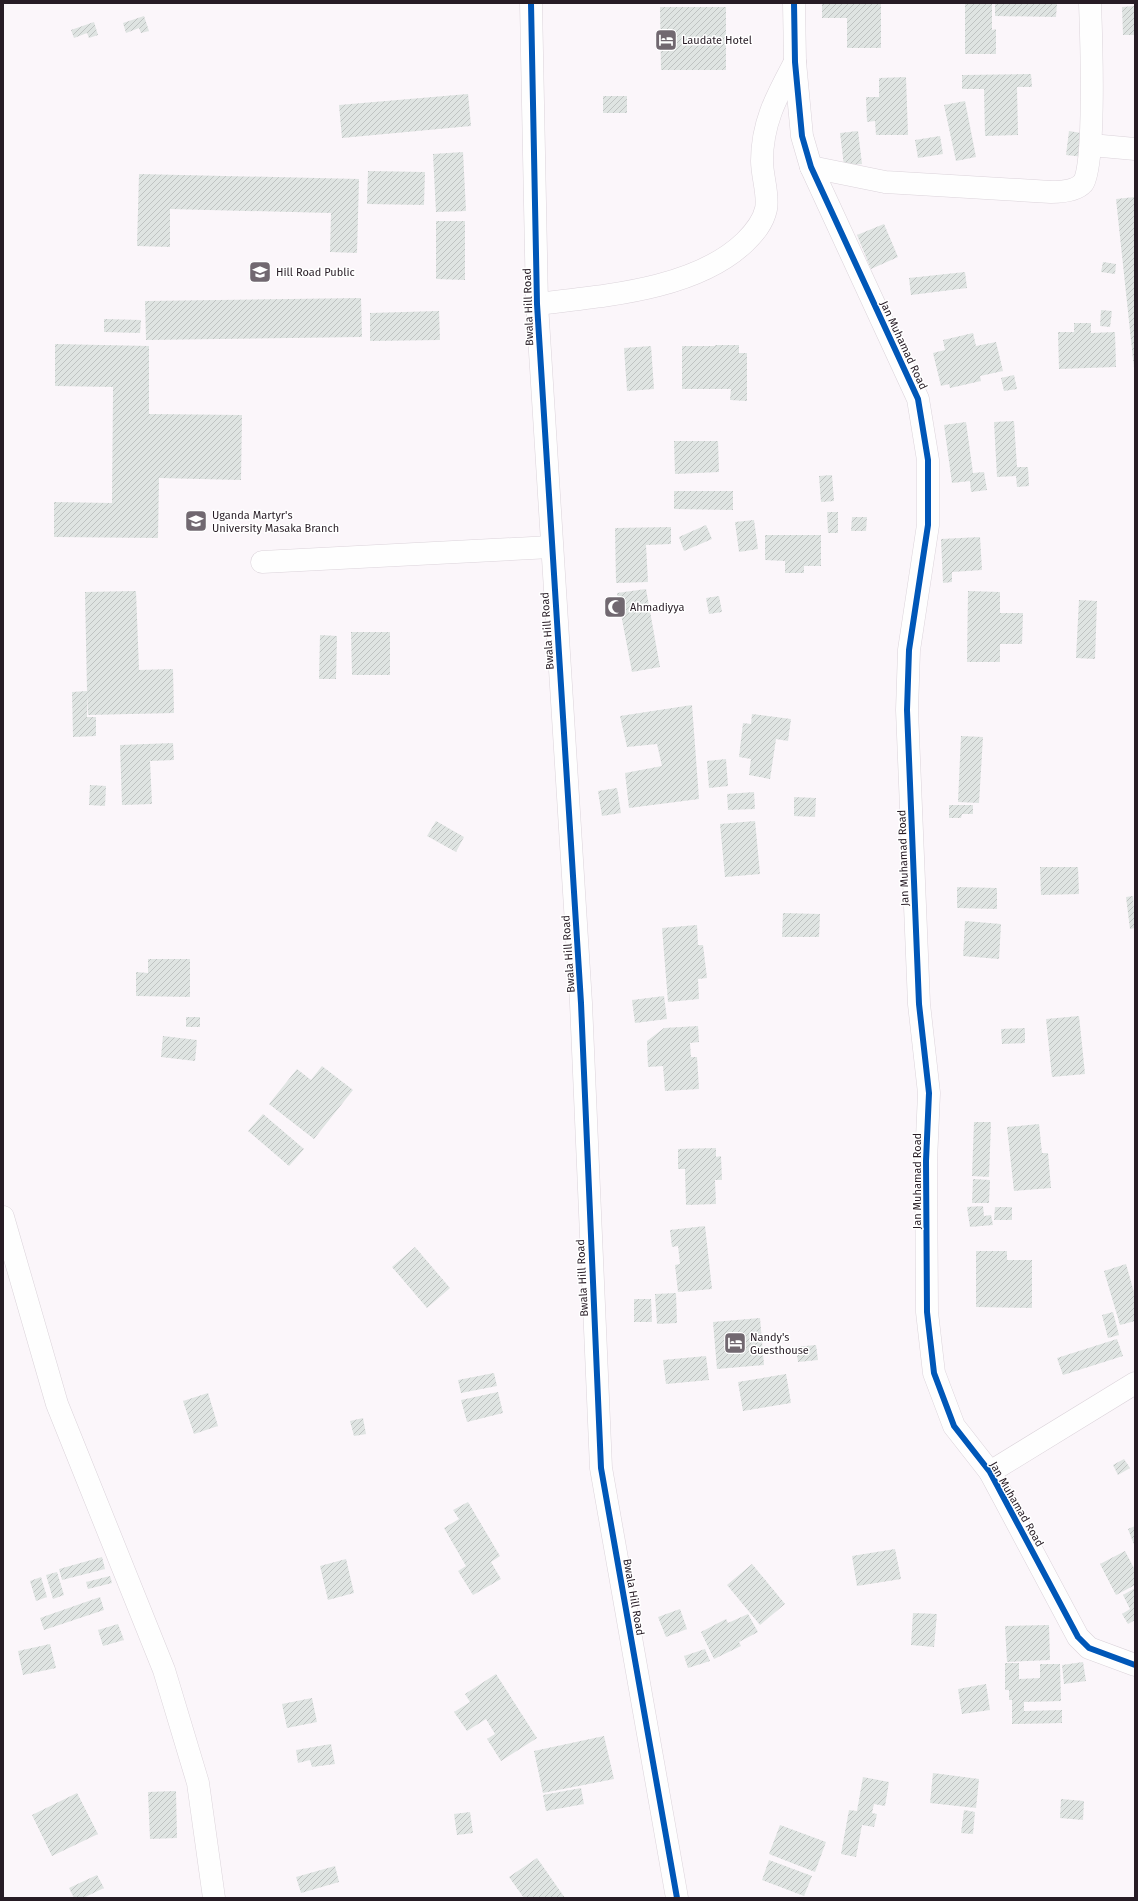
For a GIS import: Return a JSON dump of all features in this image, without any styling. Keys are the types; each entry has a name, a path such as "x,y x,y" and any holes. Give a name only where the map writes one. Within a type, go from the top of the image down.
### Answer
{"street":[{"name":"Bwala Hill Road","path":"530,3 537,304 551,547 581,1003 601,1468 677,1898"},
{"name":"Jan Muhamad Road","path":"794,3 795,62 802,136 811,168 918,399 928,460 928,525 909,650 907,710 919,1004 929,1093 926,1161 927,1312 934,1373 954,1426 990,1472 1078,1637 1089,1648 1135,1665"},
{"path":"811,168 885,182 1058,192 1072,189 1083,183 1086,179 1091,144 1090,3"},
{"path":"537,304 627,293 697,273 716,264 737,250 754,233 763,219 766,208 762,163 762,147 765,130 769,112 795,62"},
{"path":"1091,144 1135,149"},
{"path":"262,562 551,547"},
{"path":"3,1217 57,1404 164,1670 198,1783 214,1898"},
{"path":"990,1472 1135,1383"}],"building":[{"path":"822,3 881,3 881,48 847,48 847,18 822,18"},
{"path":"965,3 992,3 992,30 996,29 996,54 965,54"},
{"path":"995,3 1057,3 1056,17 995,16"},
{"path":"1135,6 1135,35 1123,35 1122,7"},
{"path":"660,7 726,7 726,70 661,70"},
{"path":"144,16 149,31 141,33 139,28 126,33 123,23"},
{"path":"94,22 98,35 89,38 87,33 74,38 71,30"},
{"path":"1031,74 1032,87 1017,87 1018,135 985,136 984,89 962,89 962,75"},
{"path":"906,77 908,135 876,135 875,121 867,122 866,97 879,97 879,78"},
{"path":"468,94 471,126 342,138 339,105"},
{"path":"603,96 627,96 627,113 603,113"},
{"path":"965,101 976,157 956,161 944,105"},
{"path":"858,131 862,164 844,166 840,133"},
{"path":"1069,131 1087,134 1084,157 1066,155"},
{"path":"940,136 943,154 918,158 915,140"},
{"path":"463,152 466,211 436,212 433,154"},
{"path":"368,171 425,172 424,205 367,204"},
{"path":"139,174 359,179 357,253 330,252 331,213 170,209 170,247 137,246"},
{"path":"1135,197 1135,368 1134,368 1116,199"},
{"path":"436,221 465,221 465,280 436,279"},
{"path":"884,224 898,257 871,269 857,235"},
{"path":"1103,262 1116,264 1115,274 1101,272"},
{"path":"965,272 967,288 911,295 909,278"},
{"path":"361,298 362,337 146,340 145,301"},
{"path":"1101,310 1112,311 1110,327 1100,326"},
{"path":"439,311 440,340 370,341 370,313"},
{"path":"104,319 141,320 140,333 104,332"},
{"path":"1074,323 1091,323 1091,333 1115,332 1116,367 1059,369 1058,332 1074,332"},
{"path":"973,333 976,346 996,342 1003,371 980,376 981,381 950,388 949,384 941,386 933,353 945,350 943,340"},
{"path":"55,344 149,346 149,414 242,415 241,480 159,478 158,538 54,537 54,502 112,503 113,387 55,386"},
{"path":"739,345 739,353 747,353 747,401 730,400 731,389 682,389 682,346"},
{"path":"651,346 654,389 627,391 624,348"},
{"path":"1014,375 1017,389 1004,391 1001,378"},
{"path":"1014,421 1017,467 1028,467 1029,486 1017,487 1016,476 997,477 994,422"},
{"path":"966,422 973,473 984,472 987,490 971,492 970,481 952,483 944,425"},
{"path":"674,441 718,441 719,472 675,474"},
{"path":"832,475 834,501 821,502 819,476"},
{"path":"674,491 733,491 733,510 674,509"},
{"path":"827,512 838,512 838,533 828,533"},
{"path":"852,517 867,517 866,531 851,531"},
{"path":"754,520 758,549 739,552 735,522"},
{"path":"706,525 712,539 684,551 679,537"},
{"path":"671,527 671,544 646,545 648,582 616,583 615,528"},
{"path":"765,535 821,535 821,566 804,566 804,573 785,573 785,561 765,560"},
{"path":"980,537 982,570 952,572 952,582 943,583 941,539"},
{"path":"646,589 660,667 632,672 617,593"},
{"path":"136,591 139,670 173,669 174,713 88,715 87,693 87,717 96,717 96,736 73,737 72,692 87,691 85,592"},
{"path":"968,591 1000,592 1000,613 1023,613 1022,644 1000,644 1000,662 967,662"},
{"path":"719,596 722,612 709,614 706,598"},
{"path":"1079,600 1097,601 1095,659 1076,658"},
{"path":"351,632 390,632 390,675 352,675"},
{"path":"320,635 337,636 336,679 319,679"},
{"path":"692,705 699,799 629,808 625,773 662,766 657,744 627,747 620,716"},
{"path":"752,714 791,719 788,741 776,739 770,779 749,775 751,759 739,757 743,723 751,724"},
{"path":"961,736 983,737 979,803 958,802"},
{"path":"173,743 174,760 150,761 152,804 122,805 120,745"},
{"path":"726,759 728,786 709,788 707,761"},
{"path":"90,785 106,786 105,806 89,805"},
{"path":"617,788 621,813 602,816 598,791"},
{"path":"754,792 755,809 728,810 727,794"},
{"path":"794,797 816,798 815,817 794,816"},
{"path":"949,805 973,805 973,814 962,814 961,818 949,818"},
{"path":"436,821 464,837 456,852 427,836"},
{"path":"755,821 760,874 725,877 720,824"},
{"path":"1040,867 1078,867 1079,894 1041,895"},
{"path":"957,887 997,888 997,909 957,908"},
{"path":"1133,896 1135,928 1130,929 1126,897"},
{"path":"783,913 820,914 819,937 782,937"},
{"path":"965,921 1001,924 999,959 963,956"},
{"path":"697,925 698,945 703,945 707,978 698,979 699,999 668,1002 662,928"},
{"path":"148,959 190,959 190,997 136,996 136,972 148,973"},
{"path":"664,996 667,1019 635,1023 632,1000"},
{"path":"1079,1016 1085,1074 1052,1077 1046,1019"},
{"path":"186,1017 200,1017 200,1027 186,1027"},
{"path":"698,1026 699,1042 690,1043 691,1057 697,1057 699,1089 665,1091 663,1066 648,1067 647,1041 664,1028"},
{"path":"1025,1028 1025,1043 1002,1044 1001,1029"},
{"path":"163,1036 197,1040 195,1061 161,1057"},
{"path":"322,1066 353,1090 314,1139 269,1104 297,1069 311,1080"},
{"path":"263,1114 304,1149 289,1166 248,1131"},
{"path":"974,1122 991,1122 989,1177 972,1176"},
{"path":"1039,1124 1042,1153 1048,1153 1051,1188 1014,1191 1007,1127"},
{"path":"716,1148 716,1157 721,1156 722,1180 715,1180 716,1204 686,1205 685,1169 678,1169 678,1149"},
{"path":"973,1179 990,1180 989,1203 972,1203"},
{"path":"983,1206 984,1216 991,1215 993,1225 970,1227 967,1207"},
{"path":"995,1207 1012,1207 1012,1220 994,1220"},
{"path":"705,1226 712,1289 678,1292 675,1265 680,1264 678,1246 672,1247 670,1230"},
{"path":"415,1247 450,1288 427,1308 392,1267"},
{"path":"976,1251 1007,1251 1007,1260 1032,1260 1032,1308 976,1307"},
{"path":"1126,1264 1135,1296 1135,1321 1120,1325 1104,1271"},
{"path":"676,1293 677,1323 657,1324 655,1294"},
{"path":"634,1299 651,1299 652,1322 634,1322"},
{"path":"1113,1312 1119,1335 1108,1338 1102,1315"},
{"path":"760,1318 764,1365 717,1369 713,1322"},
{"path":"1117,1339 1123,1356 1063,1375 1057,1358"},
{"path":"816,1345 818,1360 798,1362 796,1347"},
{"path":"706,1356 709,1380 666,1384 663,1360"},
{"path":"494,1373 497,1386 461,1393 458,1380"},
{"path":"786,1374 791,1403 743,1411 738,1382"},
{"path":"498,1392 503,1413 467,1422 461,1400"},
{"path":"208,1393 218,1426 194,1434 183,1401"},
{"path":"363,1418 366,1434 354,1436 350,1421"},
{"path":"1124,1459 1130,1468 1118,1475 1113,1465"},
{"path":"468,1502 500,1556 491,1562 501,1579 473,1595 458,1571 466,1566 444,1528 459,1519 453,1510"},
{"path":"1135,1526 1135,1547 1128,1529"},
{"path":"895,1549 901,1579 857,1586 852,1556"},
{"path":"1125,1551 1135,1570 1135,1585 1116,1595 1100,1564"},
{"path":"102,1557 105,1569 62,1580 59,1569"},
{"path":"346,1559 354,1593 328,1600 320,1566"},
{"path":"752,1564 785,1604 760,1625 727,1585"},
{"path":"57,1572 64,1595 53,1599 46,1575"},
{"path":"110,1576 112,1583 88,1589 86,1582"},
{"path":"41,1577 47,1597 36,1601 30,1581"},
{"path":"1135,1588 1135,1620 1128,1624 1122,1614 1130,1609 1123,1595"},
{"path":"100,1597 104,1610 44,1630 40,1618"},
{"path":"680,1609 687,1629 666,1637 658,1617"},
{"path":"913,1613 937,1614 934,1647 911,1645"},
{"path":"748,1614 758,1632 739,1642 741,1646 714,1659 701,1632 726,1619 728,1623"},
{"path":"118,1624 124,1640 103,1646 98,1630"},
{"path":"1049,1625 1050,1660 1007,1662 1005,1626"},
{"path":"50,1644 56,1668 23,1675 18,1651"},
{"path":"705,1649 710,1661 688,1668 684,1656"},
{"path":"1083,1662 1086,1681 1064,1684 1062,1665"},
{"path":"1005,1663 1019,1663 1019,1679 1040,1678 1040,1664 1060,1664 1061,1701 1024,1702 1024,1711 1062,1710 1062,1723 1012,1724 1012,1700 1009,1700 1009,1690 1005,1690"},
{"path":"496,1674 537,1738 501,1761 487,1739 495,1734 486,1719 467,1731 454,1712 470,1702 465,1694"},
{"path":"986,1684 990,1710 962,1714 958,1689"},
{"path":"312,1698 317,1722 287,1728 282,1704"},
{"path":"604,1736 614,1779 543,1793 534,1751"},
{"path":"331,1744 335,1764 312,1767 310,1760 298,1763 296,1750"},
{"path":"933,1773 979,1779 976,1808 930,1803"},
{"path":"863,1777 889,1782 885,1806 874,1804 872,1813 877,1814 874,1827 862,1825 856,1857 841,1854 849,1810 857,1811"},
{"path":"581,1788 584,1804 546,1811 543,1795"},
{"path":"176,1791 177,1838 150,1839 148,1792"},
{"path":"77,1793 98,1834 52,1856 32,1815"},
{"path":"1061,1799 1084,1801 1083,1820 1060,1818"},
{"path":"964,1810 975,1812 973,1834 961,1833"},
{"path":"470,1812 473,1833 457,1835 454,1814"},
{"path":"780,1825 826,1842 815,1872 769,1854"},
{"path":"537,1858 565,1898 524,1898 509,1877"},
{"path":"769,1860 812,1876 804,1896 762,1880"},
{"path":"335,1866 339,1882 301,1893 296,1877"},
{"path":"97,1875 104,1888 83,1898 74,1898 69,1888"}],"cycle path":[{"path":"531,3 537,304 581,1003 601,1468 677,1898"},
{"path":"794,3 795,62 802,136 811,167 918,399 928,460 928,525 909,650 907,710 919,1004 929,1093 926,1161 927,1312 934,1373 954,1426 990,1472 1078,1637 1089,1648 1135,1665"}],"place":[{"name":"Laudate Hotel","path":"666,40"},
{"name":"Hill Road Public","path":"260,272"},
{"name":"Uganda Martyr's University Masaka Branch","path":"196,521"},
{"name":"Ahmadiyya","path":"615,607"},
{"name":"Nandy's Guesthouse","path":"735,1343"}]}
